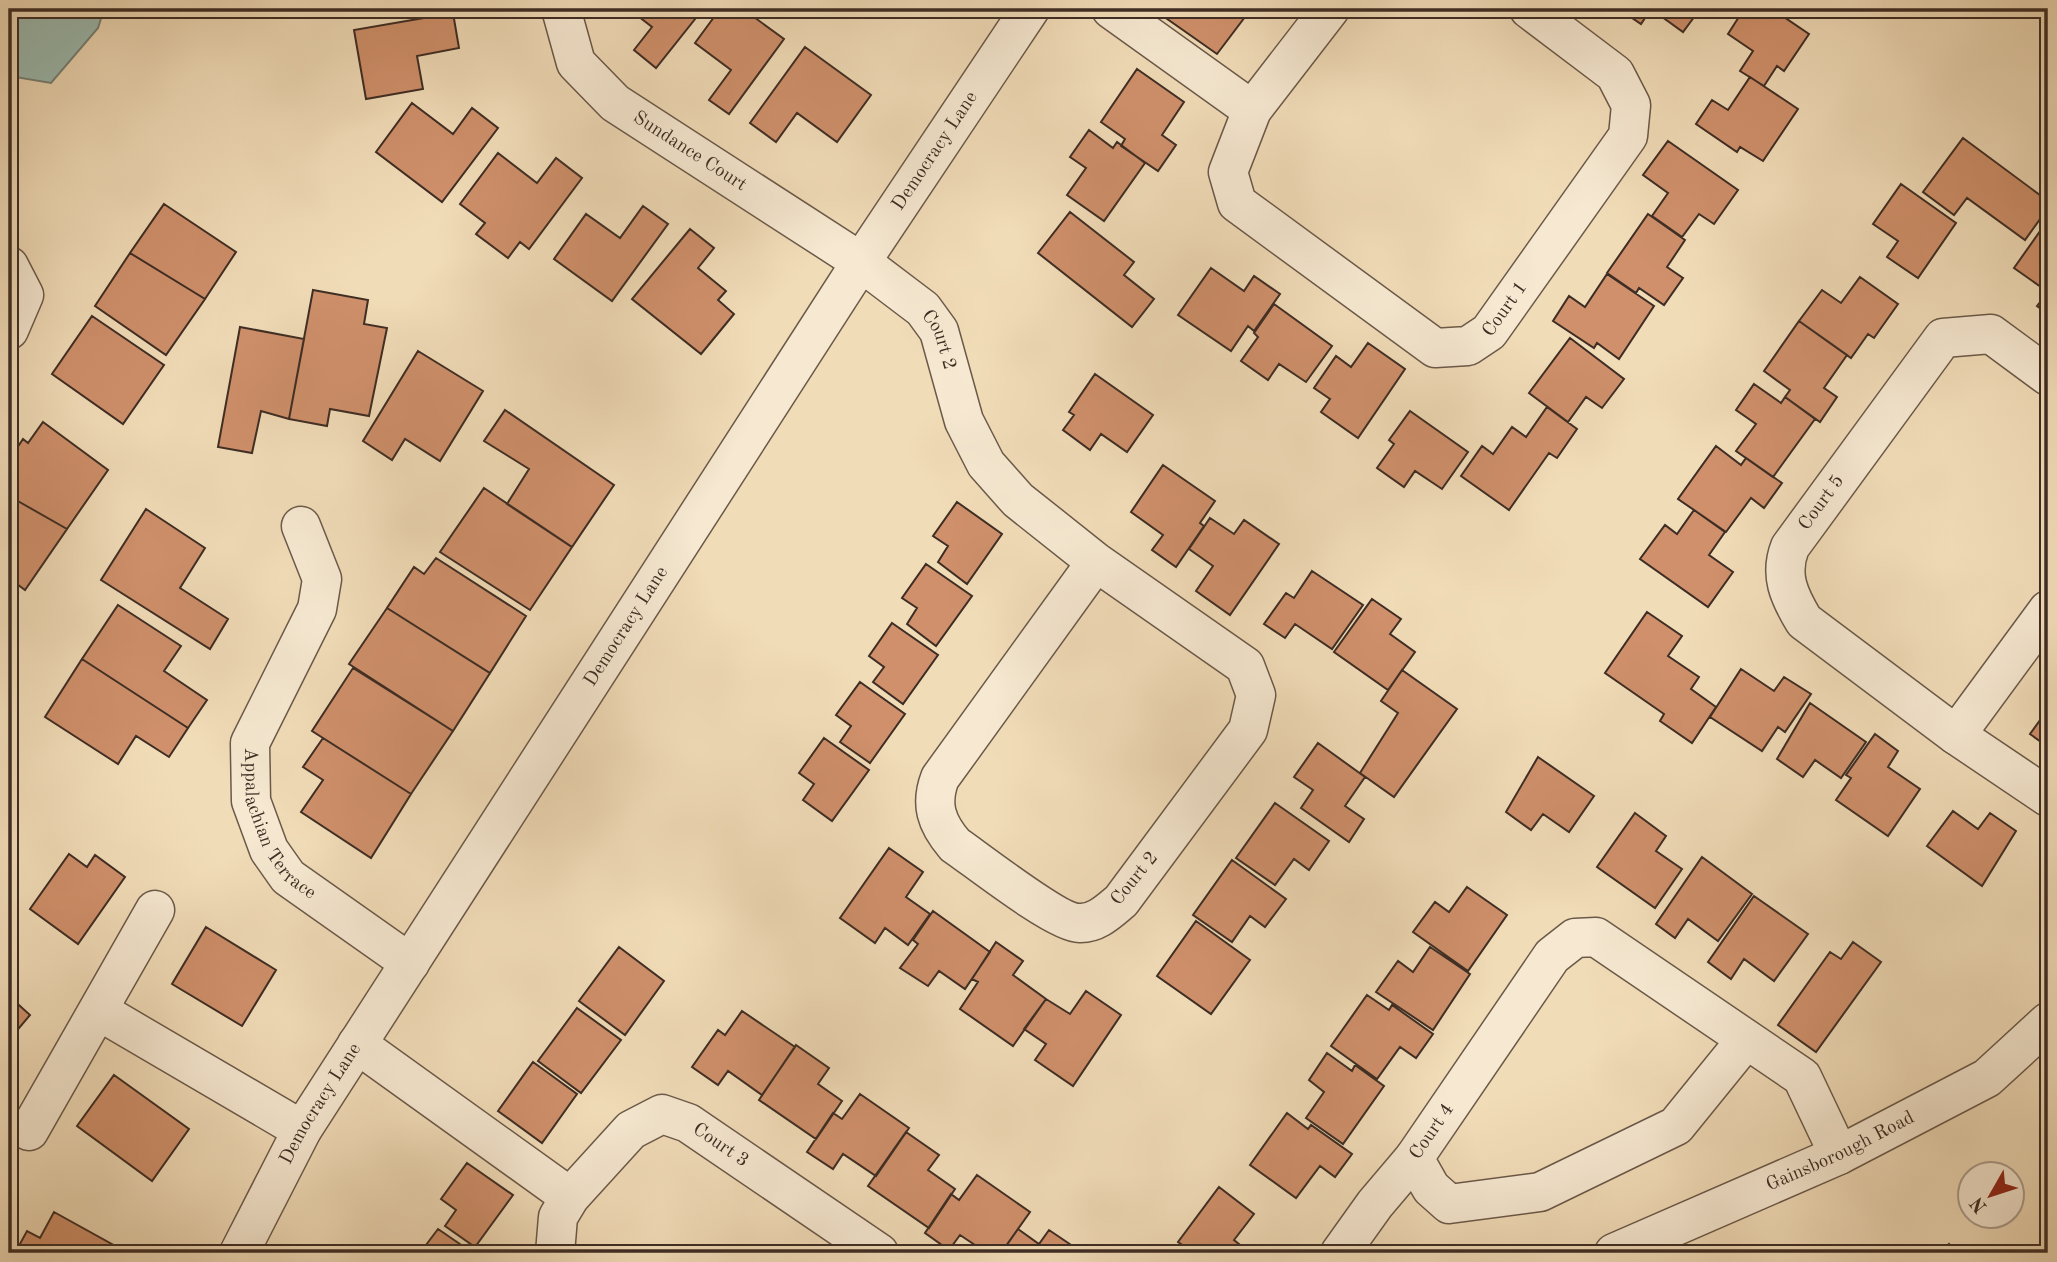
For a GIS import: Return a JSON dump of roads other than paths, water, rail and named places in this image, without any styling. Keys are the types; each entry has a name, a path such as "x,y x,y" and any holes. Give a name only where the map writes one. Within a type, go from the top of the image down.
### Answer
{"street":[{"name":"Sundance Court","path":"561,9 576,64 615,103 860,262"},
{"name":"Democracy Lane","path":"239,1253 302,1130 860,262 1030,9"},
{"path":"1111,9 1252,110"},
{"name":"Court 1","path":"1330,9 1252,110 1228,173 1237,203 1435,348 1468,346 1489,332 1628,136 1631,105 1615,74 1529,9"},
{"name":"Court 2","path":"860,262 923,309 939,331 964,421 986,464 1018,500 1096,562 1245,666 1256,695 1248,730 1121,901 1104,915 1090,922 1076,924 1056,915 955,845 943,831 933,796 940,778 1096,562"},
{"path":"9,266 24,295 9,330"},
{"name":"Court 5","path":"2048,376 1991,334 1942,338 1790,547 1784,564 1789,596 1804,621 1956,735 2048,797"},
{"name":"Appalachian Terrace","path":"301,526 322,579 321,589 317,609 250,743 251,801 269,849 288,877 410,963"},
{"path":"1956,735 2048,610"},
{"path":"29,1131 155,910"},
{"name":"Court 4","path":"1745,1041 1676,1126 1540,1192 1449,1204 1431,1188 1413,1158 1552,957 1575,938 1596,937 1690,999 1745,1041 1802,1077 1839,1155"},
{"path":"99,1011 302,1130"},
{"name":"Gainsborough Road","path":"1614,1253 1839,1155 1987,1077 2048,1022"},
{"path":"357,1044 570,1197"},
{"name":"Court 3","path":"555,1253 558,1217 570,1197 631,1130 662,1114 688,1123 879,1253"},
{"path":"1340,1253 1375,1203 1413,1158"}],"water":[{"path":"9,9 104,9 98,28 51,83 9,76"}]}
